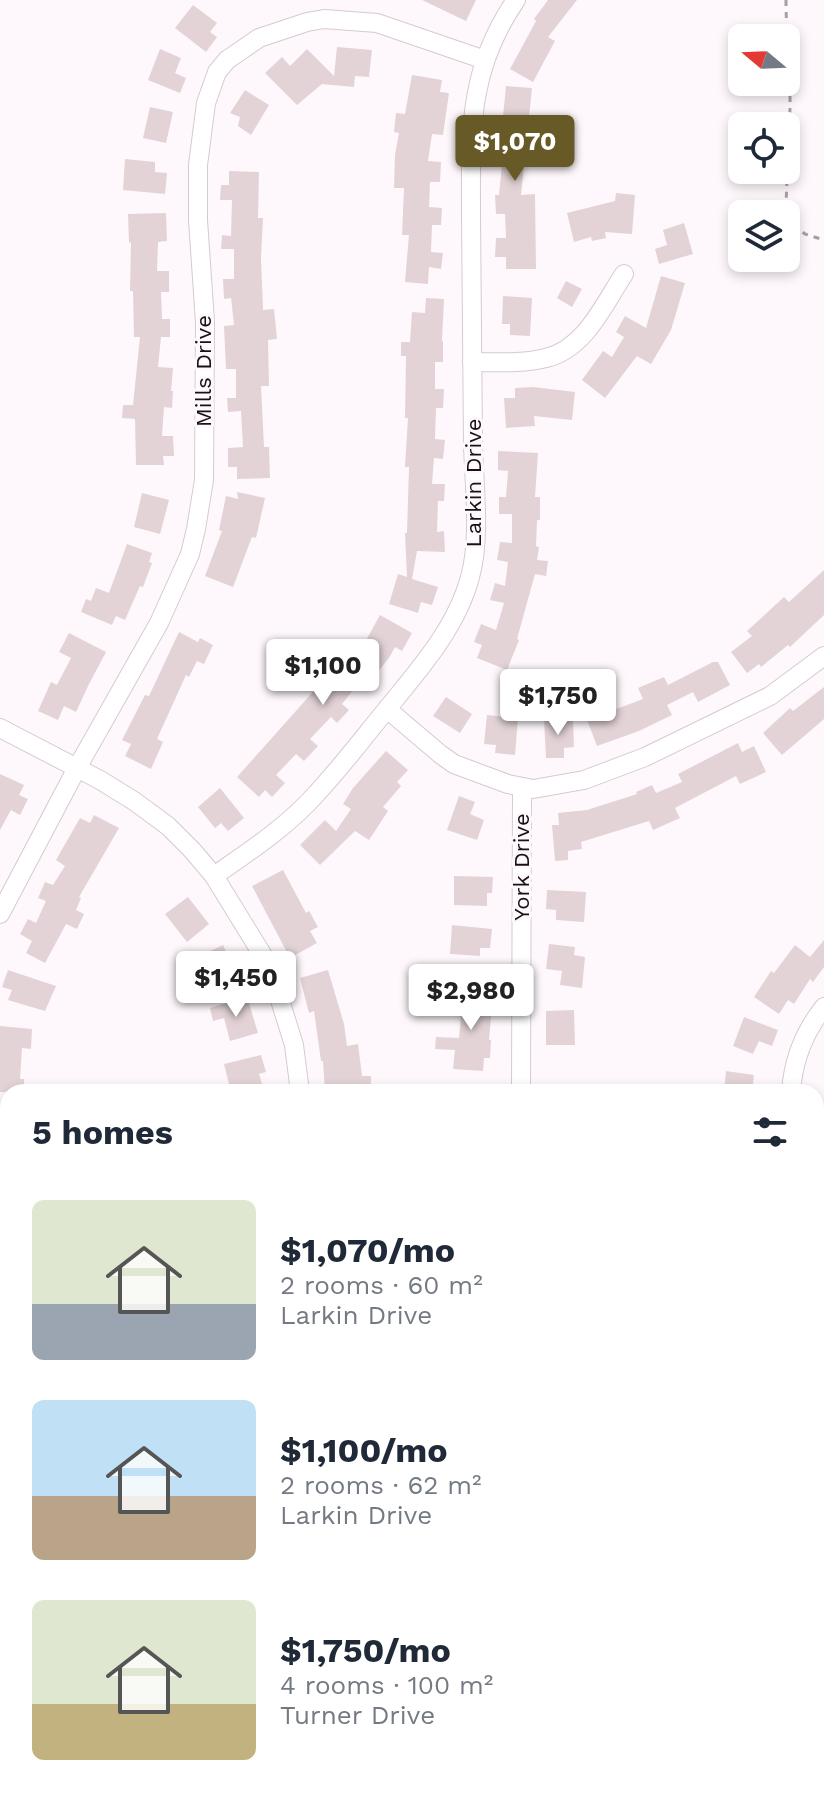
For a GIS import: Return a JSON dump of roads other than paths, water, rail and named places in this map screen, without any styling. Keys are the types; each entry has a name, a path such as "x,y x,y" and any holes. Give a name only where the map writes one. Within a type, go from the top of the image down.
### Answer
{"street":[{"path":"322,0 324,19"},
{"name":"Larkin Drive","path":"214,876 259,845 316,795 387,709 447,629 471,575 475,535 471,131 477,86 485,60 494,36 516,0"},
{"name":"Mills Drive","path":"0,914 77,768 159,623 190,554 204,480 205,322 198,220 198,165 206,103 217,72 227,60 259,38 324,19 377,23 485,60"},
{"path":"472,362 527,361 548,358 566,350 582,337 624,274"},
{"path":"387,709 454,764 508,784 533,789 584,780 645,757 770,696 824,656"},
{"path":"0,728 134,801 168,826 214,876 262,954 275,984 294,1045 299,1084"},
{"name":"York Drive","path":"521,1084 522,787"},
{"path":"792,1084 796,1059 824,1007"}]}
